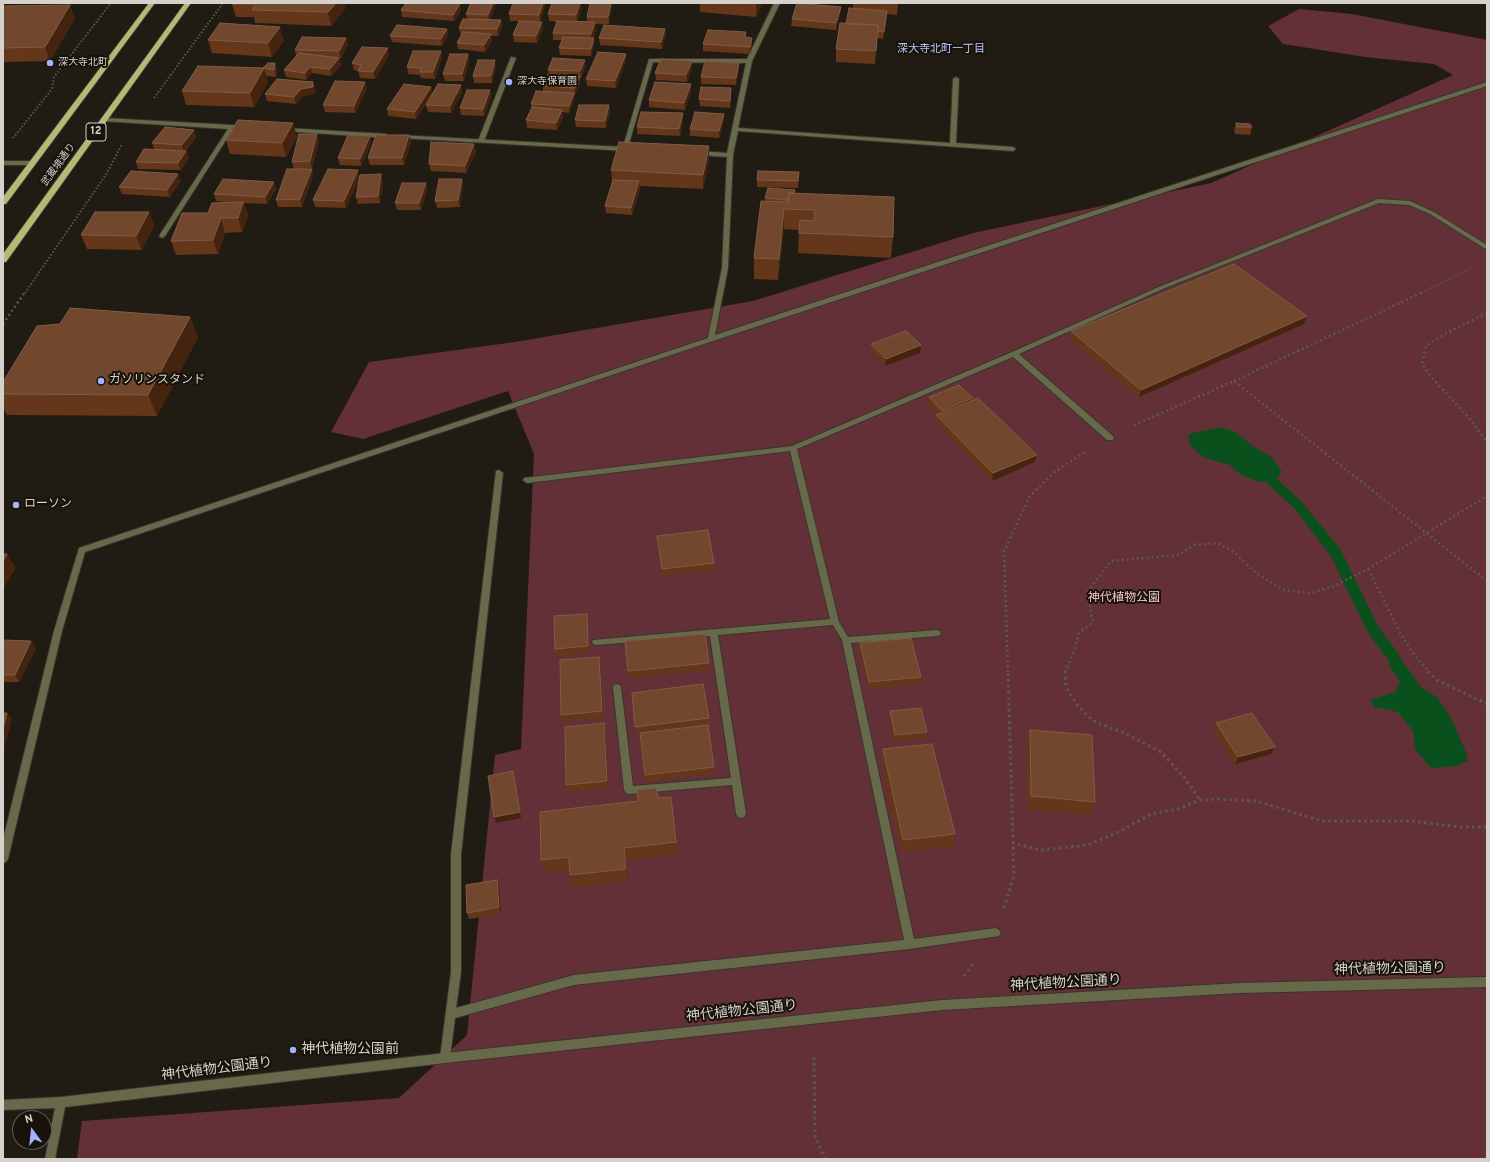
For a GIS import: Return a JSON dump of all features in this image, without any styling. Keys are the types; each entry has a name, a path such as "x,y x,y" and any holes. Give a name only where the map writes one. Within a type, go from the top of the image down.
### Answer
{"main road":[{"name":"武蔵境通り","path":"3,202 152,3"},
{"name":"武蔵境通り","path":"3,260 188,3"}],"street":[{"path":"711,339 725,268 730,155 735,129 749,61 776,3"},
{"path":"481,141 513,58"},
{"path":"625,149 651,60 749,61"},
{"path":"953,144 956,79"},
{"path":"3,859 58,631 82,550 711,339 1487,84"},
{"path":"104,120 248,128"},
{"path":"162,236 232,127"},
{"path":"735,129 1013,149"},
{"path":"279,130 633,149"},
{"path":"693,152 730,155"},
{"path":"3,163 32,163"},
{"path":"526,480 792,448 1014,354 1163,287 1378,201 1410,203 1432,213 1487,248"},
{"path":"1014,354 1110,438"},
{"path":"792,448 835,622 846,640 910,944"},
{"path":"445,1058 456,972 456,854 499,473"},
{"path":"596,642 835,622"},
{"path":"714,633 741,814"},
{"path":"846,640 937,633"},
{"path":"617,687 629,790 736,780"},
{"path":"450,1015 574,980 910,944 996,933"},
{"name":"神代植物公園通り","path":"3,1105 61,1102 445,1058 942,1005 1240,988 1487,982"},
{"path":"50,1159 61,1102"}],"path":[{"path":"13,139 52,89 54,78 111,3"},
{"path":"3,324 107,173 134,122 160,91 223,3"},
{"path":"942,1005 996,933 1014,875 1004,551 1030,496 1053,473 1095,446 1139,423 1298,352 1473,268"},
{"path":"1487,313 1445,334 1426,346 1422,364 1432,378 1468,418 1487,442"},
{"path":"1234,381 1487,581"},
{"path":"1200,800 1184,776 1161,752 1124,733 1093,721 1078,706 1066,687 1065,670 1073,654 1079,633 1093,622 1087,592 1097,577 1111,561 1178,555 1194,545 1218,543 1234,552 1256,573 1283,590 1310,592 1341,583 1368,569 1487,496"},
{"path":"1368,569 1403,638 1416,657 1438,680 1487,704"},
{"path":"1012,843 1041,850 1088,845 1121,831 1151,814 1178,809 1200,800 1256,801 1322,821 1411,821 1460,827 1487,827"},
{"path":"814,1057 815,1136 825,1159"}],"green space":[{"name":"神代植物公園","path":"1299,9 1352,14 1487,40 1487,1159 77,1159 82,1121 399,1098 467,1035 495,755 521,749 534,454 508,391 363,439 331,432 369,362 515,342 753,301 973,233 1211,183 1453,75 1434,64 1365,57 1283,44 1268,26"}],"shaded area":[{"path":"1221,427 1235,432 1257,449 1273,458 1282,472 1273,482 1259,482 1241,475 1230,465 1205,458 1190,446 1188,434"},
{"path":"1393,656 1400,658 1422,688 1437,697 1451,718 1465,750 1468,761 1457,766 1431,768 1415,749 1413,731 1398,712 1374,707 1370,700 1395,692 1400,682 1388,664"}],"building":[{"path":"232,3 336,3 328,12 252,10 255,4"},
{"path":"406,3 460,4 453,15 401,10"},
{"path":"471,3 493,3 488,15 466,14"},
{"path":"513,3 543,3 539,15 509,14"},
{"path":"552,3 580,3 576,15 548,14"},
{"path":"590,3 611,3 608,17 587,17"},
{"path":"797,3 841,7 836,23 792,19"},
{"path":"70,5 45,47 3,48 3,6"},
{"path":"849,8 887,11 884,32 878,31 878,25 846,24"},
{"path":"463,19 501,20 497,29 459,28"},
{"path":"519,21 542,22 536,36 513,35"},
{"path":"557,21 595,22 591,34 553,33"},
{"path":"220,23 280,27 268,43 208,40"},
{"path":"840,23 878,25 876,51 836,49"},
{"path":"397,25 447,29 441,39 390,36"},
{"path":"604,25 665,29 661,42 599,38"},
{"path":"708,30 746,32 745,37 752,38 750,47 703,44"},
{"path":"463,32 491,34 484,45 457,43"},
{"path":"302,37 346,38 339,51 295,50"},
{"path":"563,37 594,38 591,49 559,48"},
{"path":"362,47 388,48 373,72 358,71 361,65 352,63"},
{"path":"413,51 441,51 433,72 420,72 421,68 407,67"},
{"path":"598,52 626,54 615,81 586,79"},
{"path":"299,53 339,58 330,69 310,67 305,73 284,70"},
{"path":"450,54 468,54 462,74 443,74"},
{"path":"553,58 585,60 580,71 548,70"},
{"path":"661,59 692,61 686,75 655,73"},
{"path":"478,60 495,60 491,76 473,76"},
{"path":"705,61 739,63 736,78 701,77"},
{"path":"268,63 275,63 274,70 263,68"},
{"path":"198,66 264,68 250,93 182,91"},
{"path":"548,74 580,76 575,88 543,86"},
{"path":"277,79 313,82 313,87 301,89 294,97 265,94"},
{"path":"335,81 365,82 354,106 323,105"},
{"path":"655,82 691,84 684,103 649,100"},
{"path":"404,84 431,87 415,112 387,109"},
{"path":"438,84 461,85 450,106 426,105"},
{"path":"701,87 731,88 730,101 699,99"},
{"path":"467,90 490,90 483,109 460,108"},
{"path":"536,91 574,93 569,106 531,104"},
{"path":"579,105 609,105 605,121 575,120"},
{"path":"532,107 562,110 556,123 526,120"},
{"path":"641,112 683,113 679,129 637,127"},
{"path":"695,112 724,114 719,131 690,129"},
{"path":"238,120 293,123 282,143 226,140"},
{"path":"1236,123 1250,124 1252,127 1237,127"},
{"path":"165,127 194,130 182,145 152,143"},
{"path":"299,134 317,134 310,161 292,162"},
{"path":"348,135 370,136 360,159 338,158"},
{"path":"376,135 409,135 402,158 368,158"},
{"path":"431,142 474,144 465,166 429,164"},
{"path":"619,142 709,146 703,175 611,170"},
{"path":"144,149 186,151 178,163 136,162"},
{"path":"287,169 312,169 300,199 276,200"},
{"path":"328,169 358,170 344,201 313,200"},
{"path":"131,171 178,174 167,190 119,187"},
{"path":"758,171 799,172 798,181 757,180"},
{"path":"381,174 378,196 356,197 360,175"},
{"path":"223,179 274,182 265,197 214,194"},
{"path":"439,179 462,179 458,200 435,201"},
{"path":"613,180 639,181 631,208 605,206"},
{"path":"402,183 426,183 419,203 395,203"},
{"path":"768,188 795,190 794,193 789,193 788,200 765,198"},
{"path":"789,193 894,197 893,237 799,233 800,220 814,221 815,210 784,209 779,259 754,258 761,201 788,202"},
{"path":"243,202 238,218 221,218 213,240 171,241 182,213 208,213 212,203"},
{"path":"95,212 149,212 136,236 81,235"},
{"path":"1234,264 1307,316 1141,390 1071,331"},
{"name":"ガソリンスタンド","path":"70,308 190,317 148,395 3,394 3,382 37,326 60,324"},
{"path":"906,331 921,345 886,359 871,344"},
{"path":"959,385 973,398 942,411 929,397"},
{"path":"978,398 1037,455 993,473 936,415"},
{"path":"708,530 714,563 662,569 657,536"},
{"path":"3,554 7,554 3,561"},
{"path":"587,614 588,646 555,649 554,616"},
{"path":"705,634 709,663 628,671 625,641"},
{"path":"911,638 921,677 869,682 860,643"},
{"path":"3,640 31,641 15,675 3,675"},
{"path":"599,657 602,711 561,715 560,660"},
{"path":"703,684 709,718 635,727 632,693"},
{"path":"921,708 927,732 895,735 890,711"},
{"path":"3,713 7,713 3,729"},
{"path":"1252,713 1275,747 1238,757 1216,723"},
{"path":"604,723 607,781 566,785 565,727"},
{"path":"708,725 714,767 645,775 640,733"},
{"path":"1030,730 1092,735 1095,802 1031,796"},
{"path":"932,744 955,834 903,840 883,749"},
{"path":"513,771 520,812 494,817 488,776"},
{"path":"656,788 658,798 671,797 676,842 624,848 626,869 570,875 569,857 541,860 540,812 638,801 637,790"},
{"path":"497,880 499,907 467,913 466,885"}],"waterway":[{"path":"1273,482 1297,504 1336,553 1373,629 1393,656"}],"place":[{"name":"深大寺北町","path":"50,63"},
{"name":"深大寺保育園","path":"509,82"},
{"name":"ガソリンスタンド","path":"101,381"},
{"name":"ローソン","path":"16,505"},
{"name":"神代植物公園前","path":"293,1050"}],"district":[{"name":"深大寺北町一丁目","path":"941,50"}]}
